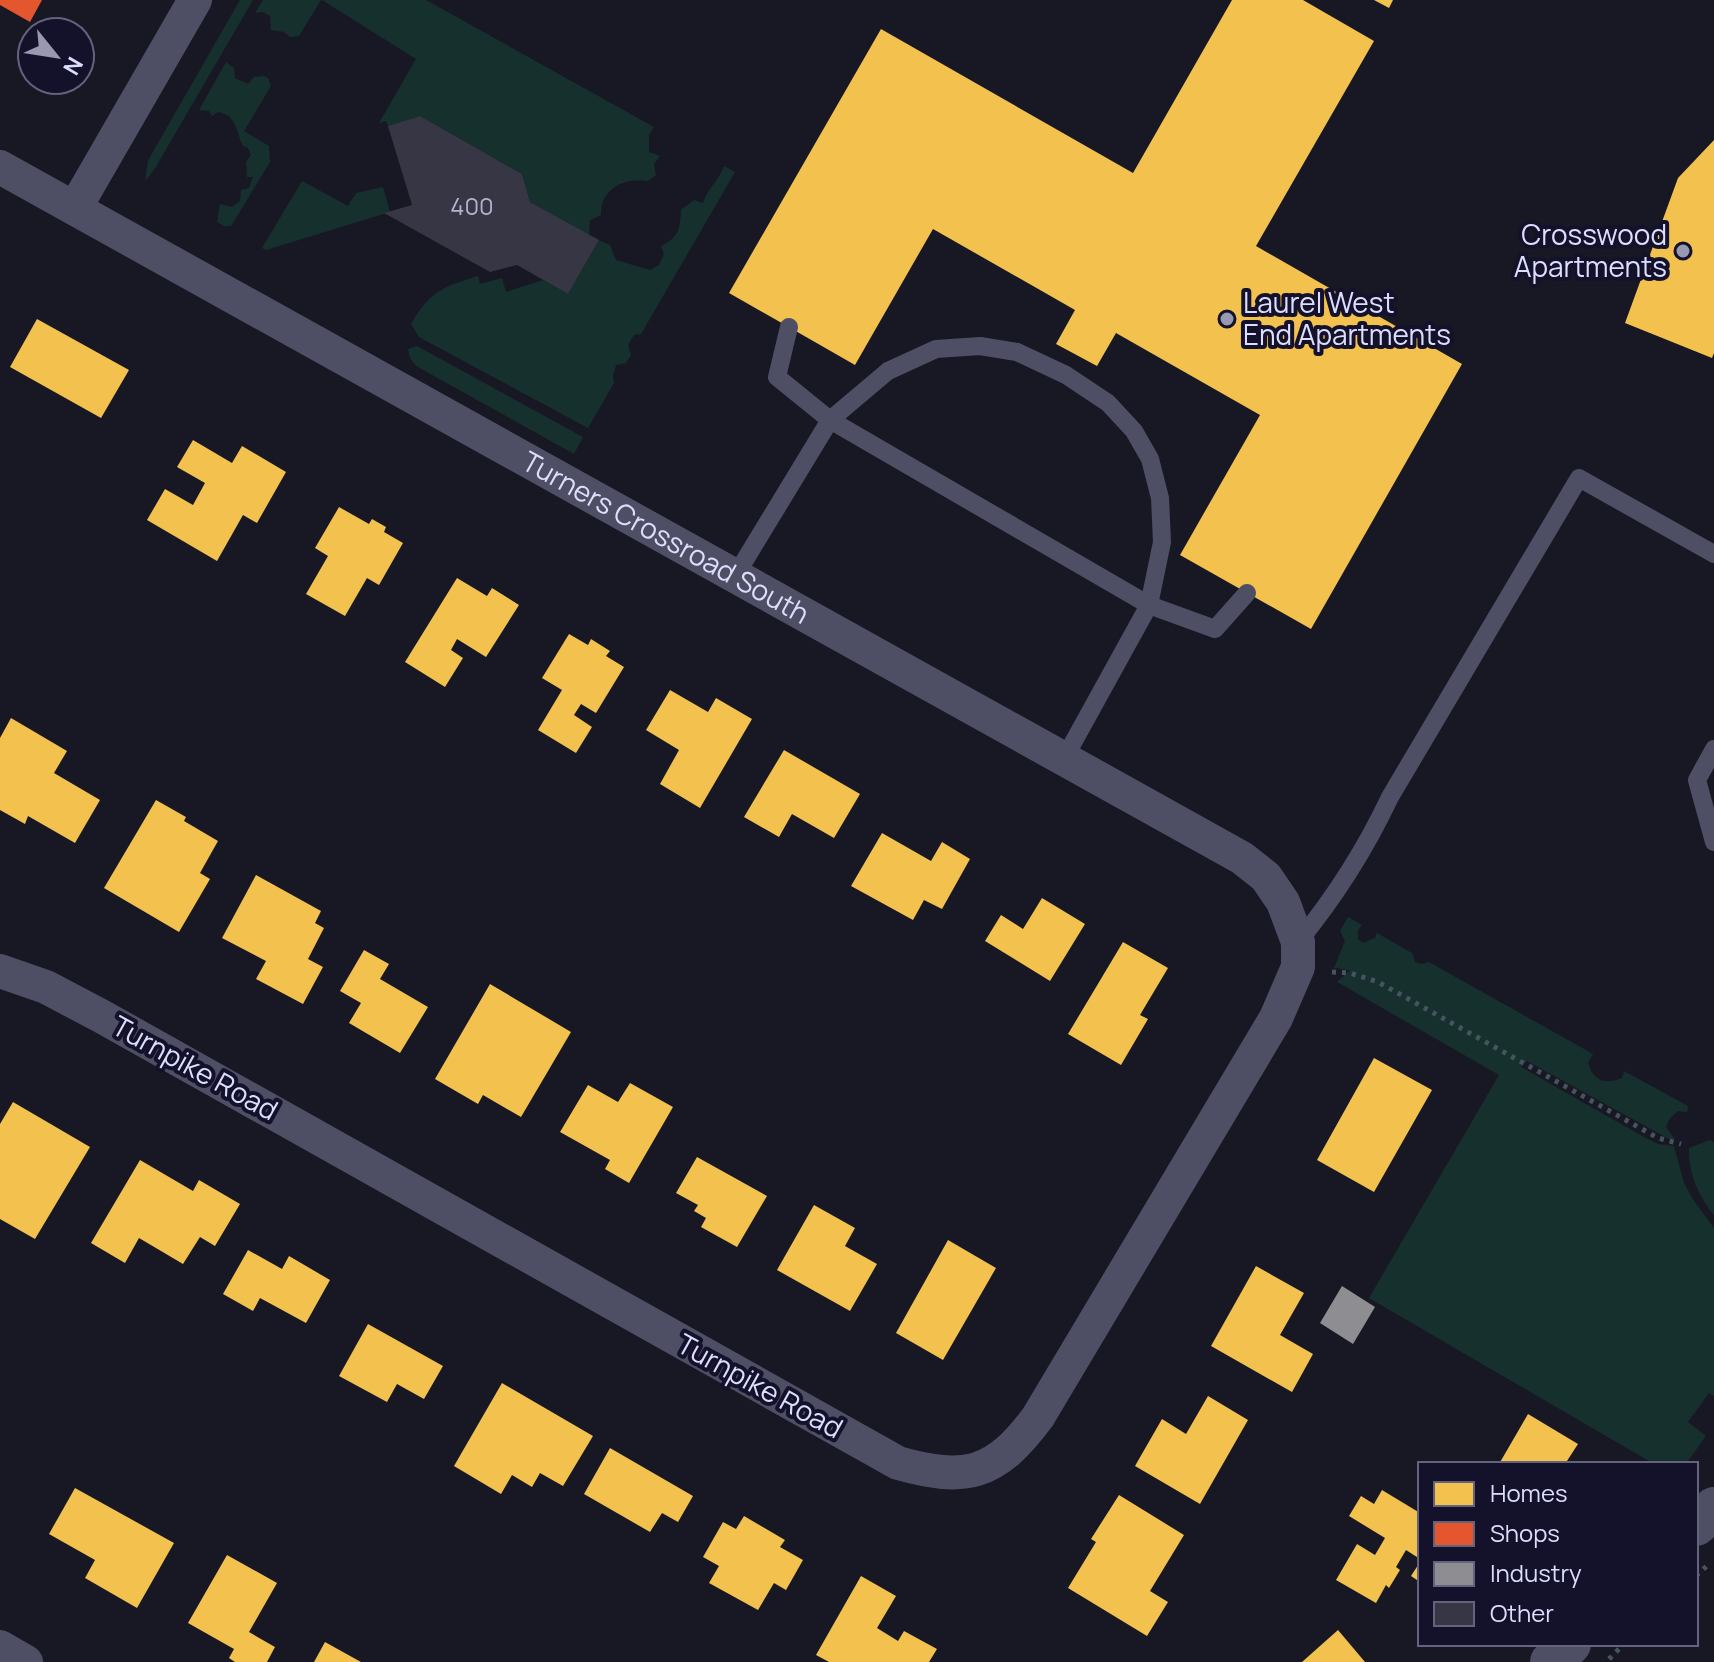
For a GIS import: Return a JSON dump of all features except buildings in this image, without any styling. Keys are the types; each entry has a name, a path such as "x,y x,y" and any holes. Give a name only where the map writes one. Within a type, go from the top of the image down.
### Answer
{"street":[{"path":"75,208 195,0"},
{"name":"Turners Crossroad South","path":"0,167 1242,858 1266,877 1283,902 1298,942"},
{"name":"Turnpike Road","path":"0,971 46,987 101,1016 898,1463 926,1471 955,1474 978,1470 1003,1457 1022,1439 1038,1417 1276,1018 1298,967 1298,942"},
{"path":"1698,1523 1714,1508"},
{"path":"1551,1662 1568,1646"},
{"path":"0,1647 26,1662"}],"lane":[{"path":"789,327 777,377 830,420 1149,605 1215,629 1247,593"},
{"path":"734,578 830,420 888,371 936,349 980,346 1017,352 1066,375 1108,403 1134,431 1150,459 1160,498 1162,542 1149,605 1064,759"},
{"path":"1298,942 1349,874 1390,797 1579,478 1714,554"},
{"path":"1714,749 1697,780 1714,842"}],"path":[{"path":"1327,972 1350,973 1378,982 1658,1138 1681,1144"},
{"path":"1698,1574 1714,1559"},
{"path":"1605,1662 1622,1646"}],"green space":[{"path":"240,0 253,0 145,181 148,161"},
{"path":"263,0 321,0 299,36 290,37 284,32 271,30 270,16 263,12 255,13"},
{"path":"322,0 426,0 654,127 649,135 649,152 660,156 654,164 656,175 648,181 622,183 609,192 601,215 590,220 589,235 530,202 522,174 420,116 388,126 386,121 379,123 416,59"},
{"path":"226,62 234,68 235,78 248,84 254,77 264,76 271,86 244,131 269,146 270,162 231,226 217,222 220,204 232,207 240,201 241,190 249,188 253,177 247,177 246,162 251,155 248,148 243,146 229,117 218,112 212,116 209,111 199,110"},
{"path":"724,166 735,172 641,334 634,335 628,345 631,355 626,363 616,365 614,383 588,428 419,337 411,324 431,297 478,276 480,284 502,278 506,292 543,280 568,294 599,240 610,245 616,260 650,270 659,265 664,254 661,246 677,232 681,210 694,200 703,203"},
{"path":"302,181 348,206 356,193 383,187 390,212 266,250 262,248"},
{"path":"417,346 583,437 574,454 416,366 408,349"},
{"path":"1348,917 1362,925 1358,930 1358,939 1363,943 1375,938 1377,933 1412,953 1415,962 1429,962 1593,1054 1588,1063 1600,1080 1622,1078 1624,1071 1688,1106 1687,1112 1678,1111 1670,1118 1666,1127 1675,1139 1669,1139 1527,1061 1521,1067 1644,1137 1658,1144 1674,1146 1684,1183 1714,1228 1714,1396 1709,1393 1688,1422 1706,1436 1687,1462 1651,1462 1369,1298 1499,1075 1337,982 1350,970 1334,968 1345,941 1340,931"},
{"path":"1710,1140 1714,1142 1714,1215 1695,1183 1689,1157 1689,1148"}],"place":[{"name":"Crosswood Apartments","path":"1683,251"},
{"name":"Laurel West End Apartments","path":"1227,319"}]}
